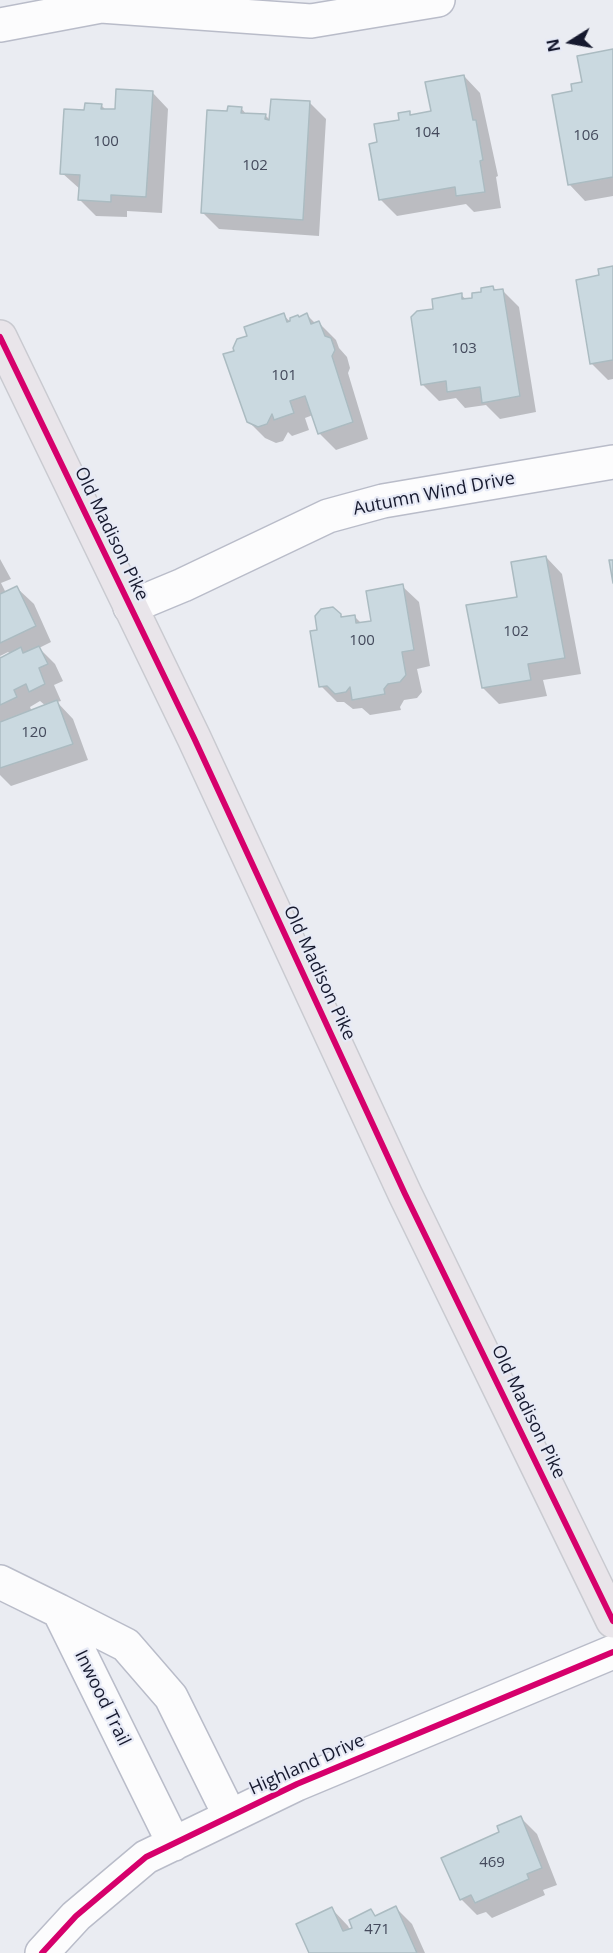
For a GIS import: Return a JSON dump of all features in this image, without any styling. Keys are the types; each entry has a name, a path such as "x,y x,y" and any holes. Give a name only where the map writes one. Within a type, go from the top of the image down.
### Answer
{"main road":[{"name":"Old Madison Pike","path":"0,337 199,749 405,1194 613,1621"}],"street":[{"path":"0,25 101,6 311,21 438,0"},
{"name":"Autumn Wind Drive","path":"130,607 183,585 328,516 382,501 613,462"},
{"path":"0,1582 126,1646 171,1697 230,1816"},
{"name":"Inwood Trail","path":"59,1611 174,1844"},
{"name":"Highland Drive","path":"42,1953 76,1916 146,1857 297,1784 613,1652"}],"building":[{"path":"613,49 613,177 568,185 552,95 572,91 571,84 582,82 577,56"},
{"path":"464,75 473,120 476,120 483,160 480,161 485,192 456,196 455,187 379,200 369,144 377,142 374,124 399,120 398,113 410,111 410,115 431,111 425,82"},
{"path":"116,89 153,91 146,197 111,195 111,202 78,200 80,175 60,174 64,109 84,110 85,103 102,104 101,109 115,109"},
{"path":"271,99 310,101 303,220 201,213 207,110 227,111 228,106 242,107 241,113 266,114 265,119 269,120"},
{"path":"613,266 613,360 590,364 576,280 599,275 598,269"},
{"path":"493,286 494,290 503,289 520,396 482,403 480,387 447,392 446,381 421,385 411,317 417,311 433,309 432,299 462,293 462,299 472,298 472,293 481,292 481,288"},
{"path":"284,313 287,322 290,318 307,313 311,324 319,321 325,336 331,338 335,350 332,356 353,422 318,434 305,396 290,401 294,413 274,420 272,414 267,424 258,427 247,422 223,354 234,351 237,339 247,336 244,327"},
{"path":"546,556 565,658 528,664 531,680 482,688 466,605 517,597 511,562"},
{"path":"609,560 613,560 613,583"},
{"path":"403,584 414,650 402,652 406,675 400,682 388,684 384,689 385,694 352,700 350,687 346,692 335,694 327,686 319,687 310,631 317,630 315,616 321,609 333,607 341,614 341,617 355,615 356,623 371,621 366,591"},
{"path":"17,586 36,626 0,643 0,594"},
{"path":"39,646 48,664 39,668 45,684 29,692 26,684 14,690 17,697 0,705 0,658 21,647 23,653"},
{"path":"57,700 73,744 0,768 0,722"},
{"path":"521,1816 542,1868 527,1874 529,1879 475,1903 471,1895 460,1900 441,1858 499,1832 497,1826"},
{"path":"396,1906 417,1953 309,1953 296,1924 332,1907 343,1931 352,1928 349,1920 371,1909 375,1916"}],"cycle path":[{"path":"0,337 194,738 405,1194 613,1621"},
{"path":"42,1953 76,1916 146,1857 297,1784 613,1652"}]}
